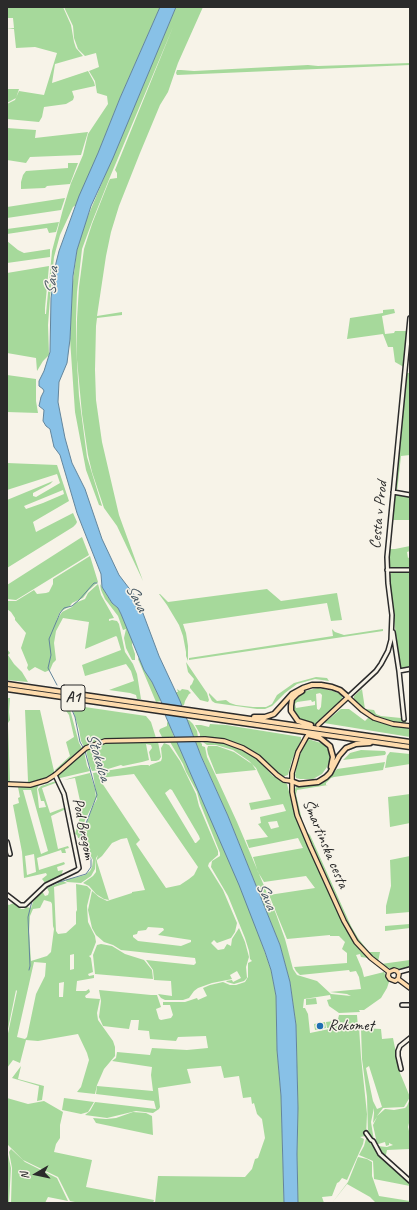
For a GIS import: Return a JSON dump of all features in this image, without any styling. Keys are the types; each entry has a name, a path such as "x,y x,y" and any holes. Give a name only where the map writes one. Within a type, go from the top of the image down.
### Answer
{"highway":[{"name":"A1","path":"7,684 410,742"},
{"path":"222,715 229,714 260,717 270,716 277,711 292,694 312,685 332,687 342,691 348,697"},
{"path":"322,729 303,723 295,718 291,708 294,698 305,690 318,687 332,689 348,697"},
{"name":"A1","path":"7,689 410,747"},
{"path":"291,781 311,781 322,777 330,769 333,757 332,749 325,741 293,730"},
{"path":"291,781 307,784 318,782 332,770 340,754 351,746 363,743 387,743"}],"main road":[{"path":"318,725 348,697 362,710 374,718 392,724 410,726"},
{"path":"291,781 296,758 307,736"},
{"name":"Šmartinska cesta","path":"7,784 37,783 47,780 55,775 86,748 105,741 205,739 224,741 243,748 258,757 277,776 284,780 291,781 293,802 299,822 351,934 360,948 389,972"},
{"path":"398,979 400,976 399,972 394,970 389,972 388,976 390,979 395,981 398,979 410,988"}],"street":[{"name":"Cesta v Prod","path":"348,697 372,675 381,664 389,648 392,630 392,615 387,570 389,530 410,318"},
{"path":"393,492 410,495"},
{"path":"387,570 410,570"},
{"path":"392,630 399,671 404,719"},
{"path":"399,671 410,670"},
{"name":"Pod Bregom","path":"7,895 20,905 25,905 46,885 79,868 64,794 59,780 55,775"},
{"path":"7,842 10,854"},
{"path":"399,972 410,969"},
{"path":"402,1005 410,1005"},
{"path":"401,1069 398,1051 400,1046 410,1038"},
{"path":"366,1133 380,1154 410,1181"}],"green space":[{"path":"7,7 63,7 71,25 76,48 83,56 55,64 52,83 88,71 94,82 95,86 72,91 74,97 73,100 66,104 44,107 42,117 39,122 7,119 7,104 15,100 19,91 44,95 57,53 35,47 16,48 14,29 7,29 14,28 13,18 7,18"},
{"path":"64,7 160,7 120,98 76,205 73,207 60,235 54,257 50,298 48,325 49,355 37,371 36,358 7,353 7,273 49,266 45,308 46,314 52,251 63,209 71,183 83,155 88,134 108,104 107,96 97,93 95,81 89,71 99,67 96,53 85,56 78,49 74,38 73,26"},
{"path":"176,7 203,7 178,63 168,92 160,105 140,153 119,206 111,232 97,316 122,312 122,315 97,318 96,326 96,400 102,442 119,515 143,581 117,526 104,508 92,472 82,414 77,360 77,319 84,249 92,224 110,179 117,178 117,173 115,170 173,27 110,177 82,249 77,292 76,319 77,363 79,396 87,457 102,506 99,505 86,470 75,412 70,339 72,289 77,250 85,223"},
{"path":"410,63 410,65 177,75 176,73 177,70 194,71 308,65"},
{"path":"7,89 19,89 16,98 7,103"},
{"path":"7,128 36,130 35,138 88,132 81,155 30,157 26,163 7,160"},
{"path":"68,163 78,163 70,184 47,186 45,188 21,189 21,182 26,171 68,168"},
{"path":"65,198 61,210 7,218 7,207"},
{"path":"59,222 56,232 49,233 47,228 7,234 7,229"},
{"path":"7,241 24,253 50,249 50,257 7,263"},
{"path":"394,309 395,313 382,316 385,334 394,333 395,331 407,331 404,368 395,362 393,347 388,347 383,334 347,339 350,318 383,313 383,310"},
{"path":"406,373 410,373 410,455 401,456 397,492 395,491"},
{"path":"7,375 36,379 36,401 38,413 7,412"},
{"path":"7,463 57,465 69,501 33,522 36,532 73,513 77,522 73,527 7,568 7,500 53,481 33,493 33,496 36,497 60,483 57,474 7,490","holes":["63,490 64,494 26,509 24,506"]},
{"path":"394,494 410,495 410,520 392,520"},
{"path":"82,537 89,555 16,600 7,599 7,585"},
{"path":"410,546 410,551 407,552 408,558 410,557 410,568 390,568 388,563 389,549"},
{"path":"90,556 98,582 83,598 72,603 60,612 56,621 62,612 72,607 75,603 85,599 88,593 98,584 101,595 114,618 109,619 109,621 117,621 119,624 125,652 133,664 137,674 141,699 137,699 136,695 130,693 109,690 134,681 131,671 126,664 85,676 82,665 121,650 116,636 85,649 89,622 63,618 56,631 54,643 56,660 50,670 45,672 35,667 29,671 27,668 28,665 21,648 26,633 15,620 11,612 7,609 7,601 16,601 34,590 37,594 49,592 53,584 53,579"},
{"path":"392,572 410,572 410,669 402,669 400,667 389,581"},
{"path":"100,584 112,603 118,608 133,640 132,645 135,660 132,660 126,648 124,638 126,629 123,630 118,616 105,599"},
{"path":"267,589 281,601 337,593 342,620 331,621 327,603 183,624 188,646 188,661 183,636 179,625 159,594 168,602"},
{"path":"332,629 335,632 344,635 383,629 383,631 189,660 189,658 333,636"},
{"path":"7,649 10,653 8,655 28,682 7,680"},
{"path":"140,656 144,670 152,682 161,701 156,702 138,659"},
{"path":"186,662 207,693 209,700 208,702 200,700 190,688 194,679 188,672"},
{"path":"316,677 327,678 329,681 315,679 297,684 272,706 265,709 215,703 209,695 209,693 217,701 226,700 236,705 266,707 272,704 277,695 294,683"},
{"path":"318,688 333,691 342,695 342,699 316,725 300,720 292,711 293,700 301,693","holes":["320,693 322,695 321,707 319,710 317,709 316,694","311,700 312,702 315,701 315,705 296,708 295,704 297,702"]},
{"path":"177,689 180,691 182,689 188,690 191,693 189,694 184,705 181,705 176,692 178,692"},
{"path":"362,689 365,709 374,710 376,714 381,716 401,718 402,706 403,720 406,720 406,724 387,721 372,715 363,709 354,699 354,696"},
{"path":"7,698 10,698 10,720 8,723 10,783 7,783"},
{"path":"61,704 68,704 69,706 79,743 82,748 57,771 55,770 70,756 66,742 74,737 69,715"},
{"path":"71,705 146,716 151,722 156,738 106,739 94,742 84,747"},
{"path":"341,709 349,709 365,721 369,717 387,724 410,728 410,737 324,723"},
{"path":"25,710 40,710 54,771 54,774 43,780 32,783 27,783"},
{"path":"187,720 193,724 197,731 198,737 194,737"},
{"path":"167,722 169,723 174,737 162,737 159,731 167,726"},
{"path":"210,724 226,725 301,737 288,775 282,777 255,753 235,743 221,739 200,737 195,725 209,727"},
{"path":"308,739 324,744 329,751 330,759 322,774 313,779 296,778 297,763"},
{"path":"158,742 161,757 159,760 151,761 149,752 152,748 151,745 146,744 149,760 92,771 86,750 107,743"},
{"path":"170,742 177,742 199,790 249,907 271,970 276,996 284,1203 155,1203 158,1176 245,1177 252,1169 255,1159 258,1158 265,1138 262,1119 257,1114 254,1103 252,1104 251,1097 243,1098 239,1076 224,1078 221,1066 187,1069 191,1083 158,1088 160,1107 153,1113 136,1111 107,1118 85,1115 90,1111 95,1102 156,1109 154,1101 96,1094 97,1086 153,1091 151,1075 152,1067 112,1061 116,1058 117,1052 150,1055 152,1048 187,1050 208,1048 206,1036 178,1037 176,1041 150,1039 149,1031 138,1030 139,1020 131,1020 129,1029 103,1026 99,1017 101,1001 99,990 157,995 161,1007 156,1009 159,1019 161,1020 171,1018 173,1015 170,1005 163,1005 163,1002 185,1002 197,998 198,1000 207,996 203,988 210,985 223,982 230,985 236,985 245,982 248,977 248,963 252,961 250,959 245,938 228,896 211,867 212,861 220,856 220,853 197,792"},
{"path":"195,742 200,742 202,746 205,747 207,757 257,870 253,857 303,848 298,838 249,848 246,840 268,837 258,824 261,823 260,817 286,811 283,804 251,810 249,803 271,799 256,768 233,750 216,745 207,745 203,742 224,743 245,751 257,759 273,776 287,784 295,815 346,927 354,943 368,958 361,957 360,954 356,955 364,977 384,972 389,982 381,998 364,1010 359,1010 360,1012 339,1013 329,1006 327,1000 331,999 330,995 304,999 303,1008 305,1008 308,1014 310,1033 334,1028 327,1028 326,1022 338,1019 339,1015 357,1015 358,1028 359,1027 367,1114 366,1136 360,1137 364,1139 363,1144 347,1180 342,1178 337,1183 332,1196 322,1197 324,1203 298,1203 296,1025 290,982 280,945 228,816","holes":["277,821 279,827 271,829 268,822","259,873 264,882 306,876 315,888 269,895 287,939 330,935 339,936 345,942 342,949 347,953 347,963 294,967 296,971 300,975 349,970 350,972 356,971 359,977 361,989 330,992 347,994 351,996 331,994 317,981 297,975 293,969 285,939","337,1022 348,1023 348,1029 338,1029"]},
{"path":"164,743 169,745 180,761 196,794 199,806 218,851 218,855 209,863 208,866 223,890 237,923 235,932 231,938 217,943 214,940 211,943 218,950 224,949 227,944 231,946 232,939 239,928 249,957 246,967 247,978 244,981 234,984 226,981 232,980 233,982 241,978 237,971 230,975 232,979 212,983 198,988 189,998 183,1000 165,1000 161,998 158,994 172,996 171,981 154,980 153,970 146,960 194,965 196,963 195,958 121,950 104,942 96,935 92,928 88,910 92,891 99,897 107,901 132,892 145,890 127,838 112,843 97,860 109,900 96,894 89,886 83,883 96,872 96,861 98,855 96,858 95,869 91,876 81,883 67,882 65,880 85,875 92,867 93,860 81,838 92,808 97,799 93,773 141,765 150,766 161,761 161,748","holes":["134,774 198,867 194,875 180,885 166,888 136,844 140,840 100,778","170,789 199,836 200,839 196,843 165,793","148,927 163,928 164,930 158,935 191,940 191,942 181,946 138,941 133,937 133,935 137,934 138,931 146,930"]},
{"path":"208,746 217,746 234,752 252,764 256,770 216,774 208,754"},
{"path":"361,750 385,751 386,753 385,755 343,760 350,753"},
{"path":"84,751 87,766 90,771 58,778 58,775"},
{"path":"390,752 410,754 410,764 385,768 387,756"},
{"path":"385,762 383,770 334,777 326,783 326,785 328,785 297,790 296,794 302,820 307,832 310,835 351,926 369,952 380,952 378,962 361,945 349,925 304,828 299,815 294,791 296,787 322,783 337,769"},
{"path":"90,773 96,798 85,820 80,838 78,838 75,834 82,810 75,778 64,780"},
{"path":"56,781 58,782 42,788 50,813 66,807 66,809 51,816 58,849 68,846 69,848 65,849 66,853 62,853 61,850 37,858 39,870 64,862 65,864 57,867 58,871 63,870 61,876 46,884 42,879 47,875 46,873 24,878 22,852 13,805 19,803 18,798 20,797 18,787 39,785 37,789 39,808 46,807 44,801 41,801 38,789 41,786","holes":["23,790 31,790 48,851 41,854","34,854 36,872 27,875 25,856"]},
{"path":"410,794 410,823 390,827 388,797"},
{"path":"410,856 410,912 386,914 386,906 391,886 390,860"},
{"path":"63,881 67,883 54,887 56,931 58,934 66,933 76,924 76,884 87,886 91,890 87,906 88,922 95,936 96,942 91,955 89,956 91,958 93,972 88,974 89,976 94,975 94,978 77,981 76,991 86,991 89,989 90,992 85,996 86,998 100,999 97,1013 98,1020 113,1041 115,1047 115,1056 104,1069 95,1094 77,1092 81,1087 89,1060 78,1034 38,1041 26,1040 20,1063 13,1060 7,1068 7,1038 17,991 16,990 7,1034 7,904 9,905 16,902 21,909 26,907 31,908 29,915 33,902 40,892 42,891 45,896 48,895 49,892 47,888","holes":["44,900 51,902 52,904 54,929 51,952 47,956 31,961 29,932 30,916 33,909 40,908","74,954 74,969 70,970 70,955","34,962 46,963 45,976 36,994 27,1037 25,1039 17,1037","64,982 63,997 59,997 59,983"]},
{"path":"410,924 410,928 385,931 385,926"},
{"path":"101,944 112,946 125,954 144,960 152,970 153,979 95,974 93,955 97,945"},
{"path":"410,960 410,968 404,969 389,968 381,964"},
{"path":"316,998 317,1004 306,1005 306,999"},
{"name":"Rokomet","path":"325,1022 326,1028 315,1030 314,1024"},
{"path":"361,1028 381,1029 382,1039 393,1038 400,1073 410,1097 404,1107 383,1108 377,1116 385,1109 394,1110 405,1108 410,1099 410,1119 408,1127 410,1135 410,1149 387,1150 385,1159 377,1149 377,1146 387,1147 393,1145 389,1143 389,1145 386,1146 385,1142 375,1145 374,1143 376,1139 373,1125 377,1117 373,1123 374,1108 371,1122 374,1141 371,1140 368,1133 367,1097 362,1059","holes":["369,1066 382,1107 377,1109 373,1101 366,1068"]},
{"path":"21,1066 18,1079 44,1086 42,1100 37,1101 39,1086 12,1078"},
{"path":"7,1098 28,1104 44,1101 63,1112 60,1125 60,1138 56,1144 54,1152 92,1160 86,1187 154,1200 153,1203 80,1203 70,1201 58,1177 23,1160 7,1144"},
{"path":"64,1098 94,1102 88,1112 81,1114 62,1110"},
{"path":"133,1112 146,1113 152,1116 153,1135 96,1123 93,1118 116,1118"},
{"path":"367,1135 380,1155 410,1182 410,1186 374,1179 373,1161 359,1155 364,1146"},
{"path":"11,1149 25,1162 57,1178 68,1201 48,1197 45,1203 11,1203 12,1168 9,1152"},
{"path":"7,1150 11,1168 9,1203 7,1203"},
{"path":"358,1157 372,1162 372,1176 379,1196 410,1201 410,1203 376,1203 370,1197 347,1184 332,1203 348,1182"}],"water":[{"name":"Sava","path":"160,7 176,7 113,158 91,206 77,250 73,276 70,339 67,363 59,382 58,402 65,438 72,463 85,489 102,539 119,575 138,600 159,656 180,701 201,756 228,816 280,945 290,982 296,1025 298,1203 284,1203 276,996 271,970 239,885 166,717 161,701 152,682 144,670 118,608 112,603 102,587 101,574 77,513 60,455 54,447 50,429 43,421 44,410 39,406 44,391 39,386 39,381 50,352 51,298 59,251 79,196"}],"waterway":[{"name":"Stokalca","path":"57,685 48,668 51,655 49,639 60,613 64,608 72,606 94,583 97,583"},
{"name":"Stokalca","path":"69,703 75,717 80,742 84,749"},
{"name":"Stokalca","path":"42,890 56,883 86,874 91,867 91,859 80,839 97,795 85,751"},
{"name":"Stokalca","path":"29,970 28,917 32,901 36,897"}],"place":[{"name":"Rokomet","path":"320,1026"}]}
